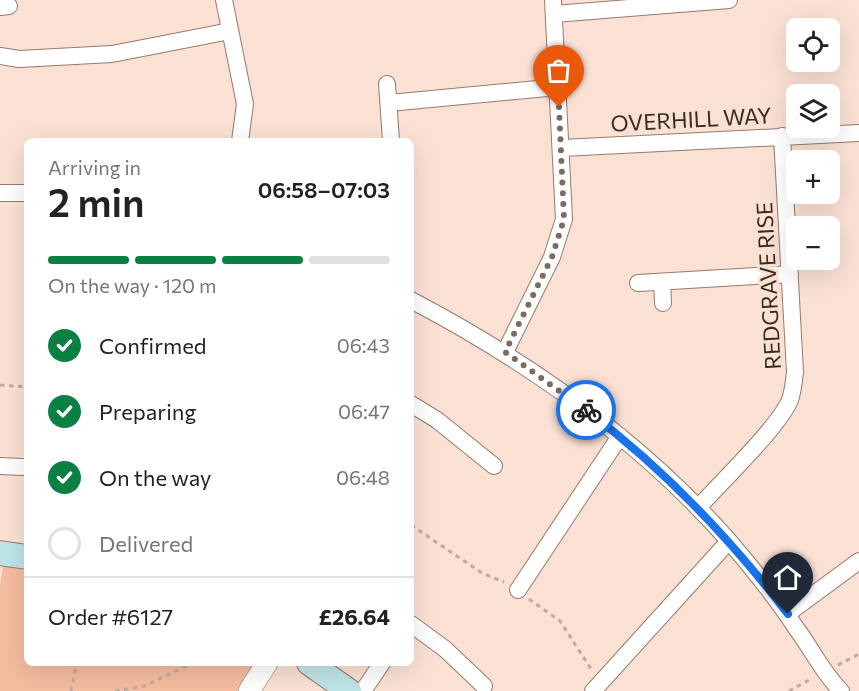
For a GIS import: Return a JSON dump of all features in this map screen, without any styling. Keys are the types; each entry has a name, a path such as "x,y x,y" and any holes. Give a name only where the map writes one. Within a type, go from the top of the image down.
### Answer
{"main road":[{"path":"0,553 24,557"},
{"path":"313,666 349,691"}],"street":[{"path":"224,0 245,104 240,138"},
{"path":"505,352 552,257 564,219 554,7 729,0"},
{"path":"0,56 19,59 112,54 231,31"},
{"path":"387,84 391,138"},
{"path":"389,103 558,87"},
{"name":"OVERHILL WAY","path":"562,148 859,133"},
{"name":"REDGRAVE RISE","path":"698,508 769,429 789,402 795,372 782,136"},
{"path":"0,193 24,193"},
{"path":"638,283 790,274"},
{"path":"662,282 663,303"},
{"path":"414,302 505,352 620,436 698,508 729,541 788,614 841,691"},
{"path":"414,406 437,420 495,465"},
{"path":"518,590 620,436"},
{"path":"0,466 23,466"},
{"path":"594,690 729,541"},
{"path":"788,614 859,561"},
{"path":"414,626 445,649 484,686"},
{"path":"249,691 265,666"},
{"path":"363,691 380,666"}],"path":[{"path":"0,385 24,387"},
{"path":"414,527 482,573 518,590 560,621 585,663 597,674 594,690"},
{"path":"71,691 76,666"},
{"path":"115,691 144,686 187,666"}],"shaded area":[{"path":"3,566 24,570 24,666 278,666 262,691 0,691 0,586"}],"way so far":[{"path":"559,107 564,219 552,257 505,352 586,410"}],"route":[{"path":"586,410 620,436 698,508 729,541 788,614"}]}
